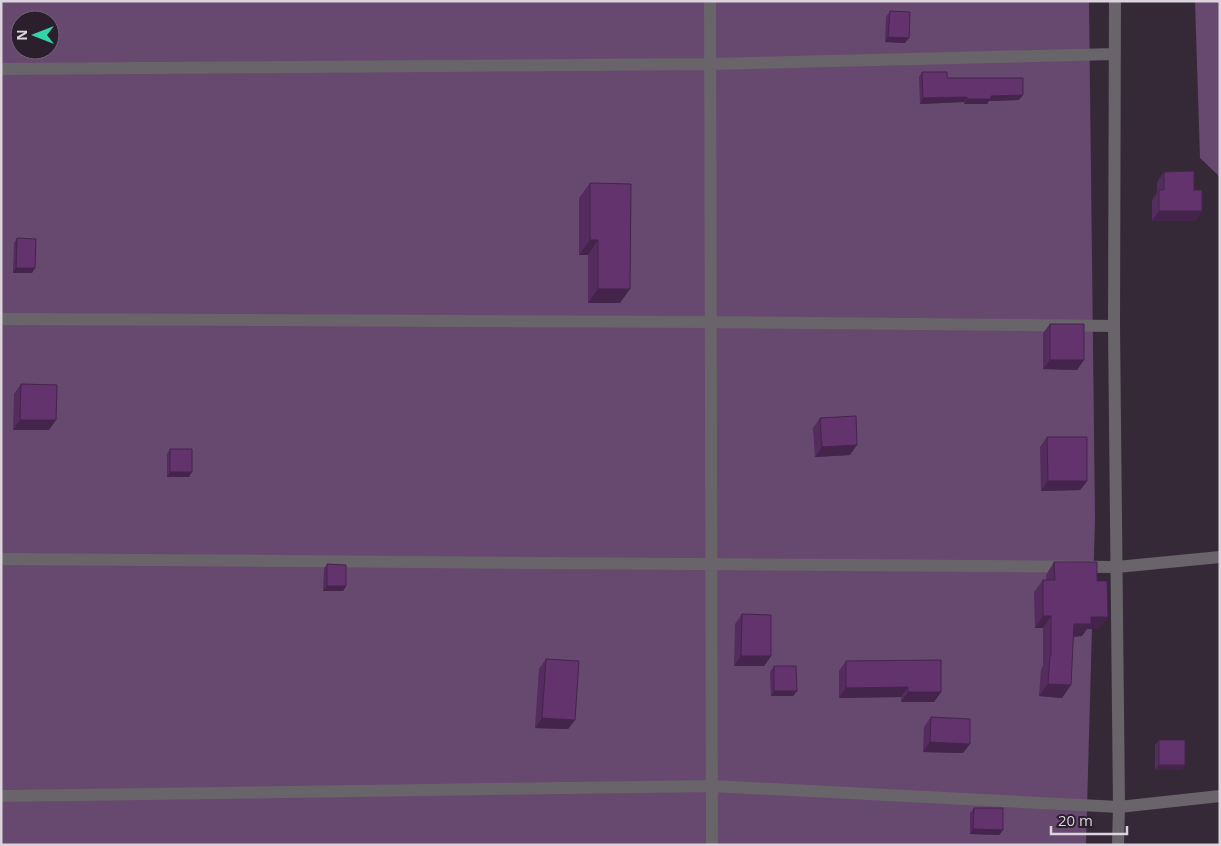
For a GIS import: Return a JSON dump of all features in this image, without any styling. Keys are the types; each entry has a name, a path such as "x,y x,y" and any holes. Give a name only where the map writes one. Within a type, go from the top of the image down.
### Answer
{"street":[{"path":"710,1 712,845"},
{"path":"1115,1 1114,326 1118,845"},
{"path":"1,69 710,64 1114,54"},
{"path":"1,319 1114,326"},
{"path":"1,559 1117,567 1220,557"},
{"path":"1,796 712,786 1119,807 1220,796"}],"shaded area":[{"path":"1,1 1089,1 1095,518 1086,845 1,845"},
{"path":"1195,1 1220,1 1220,177 1200,158"}],"building":[{"path":"890,11 910,12 909,38 888,37"},
{"path":"922,72 947,72 947,78 1023,78 1023,95 991,96 991,99 967,99 967,97 923,98"},
{"path":"1194,171 1194,190 1202,190 1202,211 1159,211 1159,190 1164,190 1164,172"},
{"path":"590,183 631,184 630,289 598,289 598,240 590,240"},
{"path":"17,238 36,239 35,268 16,268"},
{"path":"1050,324 1084,324 1084,360 1050,360"},
{"path":"21,384 57,385 56,420 20,420"},
{"path":"856,416 857,445 822,447 820,418"},
{"path":"1047,437 1087,437 1087,481 1048,481"},
{"path":"170,449 192,449 192,472 170,472"},
{"path":"1054,562 1097,562 1097,581 1107,581 1108,617 1091,617 1091,624 1074,624 1071,685 1048,684 1051,656 1051,616 1043,616 1043,580 1055,580"},
{"path":"327,564 346,565 346,586 327,586"},
{"path":"742,614 771,615 771,656 741,656"},
{"path":"546,659 579,661 575,720 542,718"},
{"path":"941,660 941,692 908,692 908,687 846,688 846,661"},
{"path":"774,666 796,666 797,691 774,691"},
{"path":"931,717 970,719 970,744 930,742"},
{"path":"1159,740 1185,740 1185,765 1159,765"},
{"path":"974,808 1003,808 1003,830 973,829"}]}
